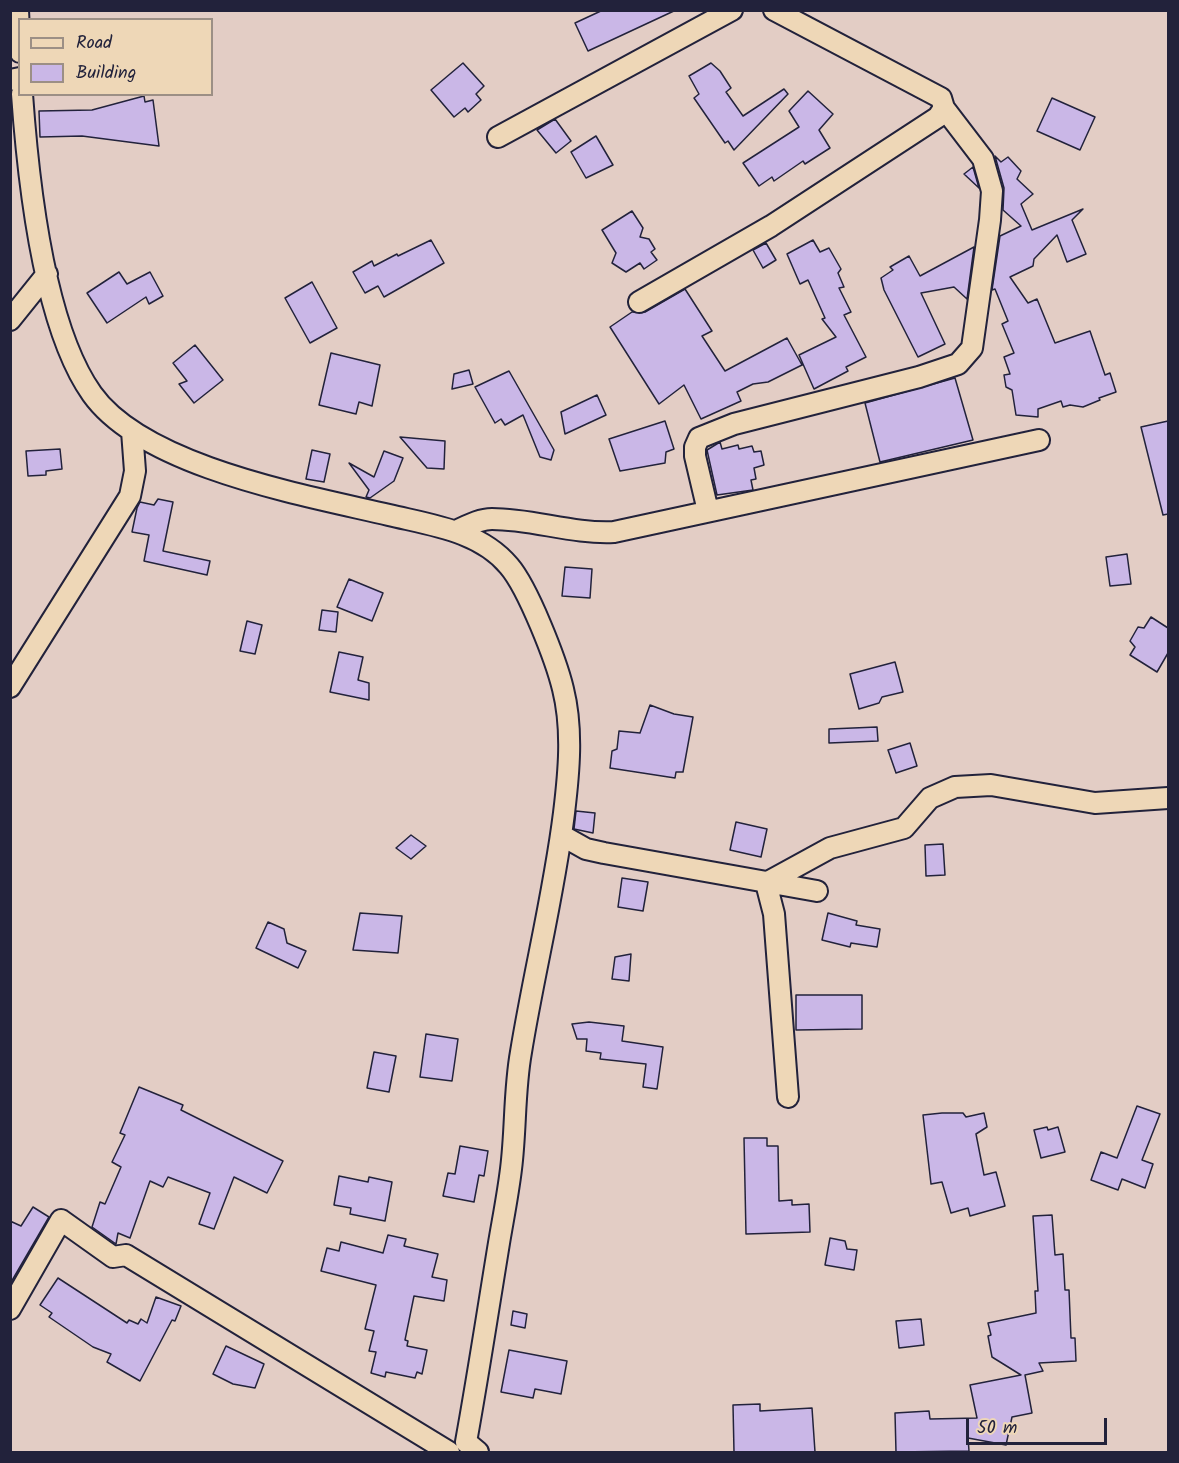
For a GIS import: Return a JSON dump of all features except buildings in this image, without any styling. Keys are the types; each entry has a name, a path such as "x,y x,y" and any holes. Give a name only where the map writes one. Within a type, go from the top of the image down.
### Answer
{"street":[{"path":"498,137 732,10"},
{"path":"708,511 695,456 694,447 699,438 734,424 929,374 958,364 972,348 990,220 992,191 982,159 944,108 941,98 774,10"},
{"path":"10,1309 62,1220 113,1257 126,1255 460,1450 512,1167 514,1100 561,835 569,765 569,722 563,686 529,599 509,566 485,545 456,531 336,503 192,463 132,430 102,407 75,364 47,274 26,147 22,96"},
{"path":"639,302 771,226 938,117 944,108"},
{"path":"10,320 47,274"},
{"path":"10,687 130,496 135,471 132,430"},
{"path":"456,531 476,522 491,519 570,531 614,532 1039,440"},
{"path":"766,883 830,848 904,828 930,798 955,787 991,785 1095,803 1168,798"},
{"path":"561,835 586,849 604,853 818,891"},
{"path":"766,883 774,914 788,1097"}]}
